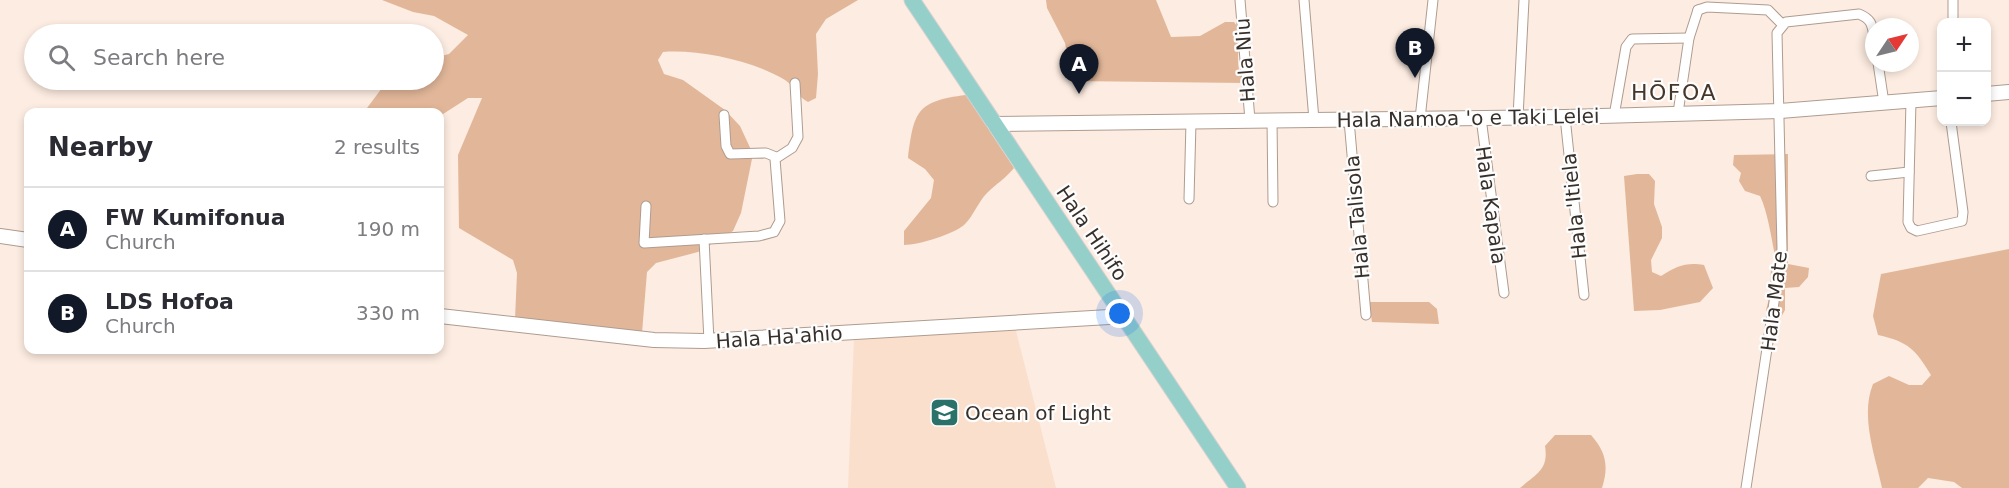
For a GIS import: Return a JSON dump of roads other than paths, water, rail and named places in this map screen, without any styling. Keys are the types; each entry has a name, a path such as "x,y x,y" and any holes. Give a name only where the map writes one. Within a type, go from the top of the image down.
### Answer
{"main road":[{"name":"Hala Hihifo","path":"912,0 1238,488"}],"street":[{"name":"Hala Niu","path":"1240,0 1250,120"},
{"path":"1304,0 1314,120"},
{"path":"1420,119 1433,0"},
{"path":"1518,117 1524,0"},
{"path":"1953,0 1953,18"},
{"path":"1678,113 1689,38 1697,5 1768,10 1782,24 1859,14 1868,18"},
{"name":"Hala Mate","path":"1746,488 1782,249 1777,33 1782,24"},
{"path":"1614,116 1626,47 1632,39 1689,38"},
{"path":"1879,72 1884,103"},
{"path":"776,157 792,148 798,137 795,83"},
{"path":"1991,94 2009,92"},
{"name":"Hala Namoa 'o e Taki Lelei","path":"994,124 1614,116 1780,111 1937,98"},
{"path":"1911,101 1908,222 1911,228 1917,231 1962,221 1963,212 1952,126"},
{"path":"724,115 726,146 730,154 766,153 776,157"},
{"name":"Hala 'Itiela","path":"1564,117 1584,295"},
{"name":"Hala Kapala","path":"1481,118 1504,293"},
{"path":"1272,120 1273,202"},
{"name":"Hala Talisola","path":"1349,120 1366,315"},
{"path":"1189,199 1191,122"},
{"path":"646,206 644,243 774,232 780,221 776,157"},
{"path":"1871,176 1909,172"},
{"path":"0,236 24,239"},
{"path":"704,239 709,341"},
{"name":"Hala Ha'ahio","path":"444,316 654,340 709,341 1109,317 1118,311"}],"place":[{"name":"LDS Hofoa","path":"1415,78"},
{"name":"FW Kumifonua","path":"1079,94"},
{"name":"Ocean of Light","path":"944,413"}],"district":[{"name":"HŌFOA","path":"1674,92"}]}
